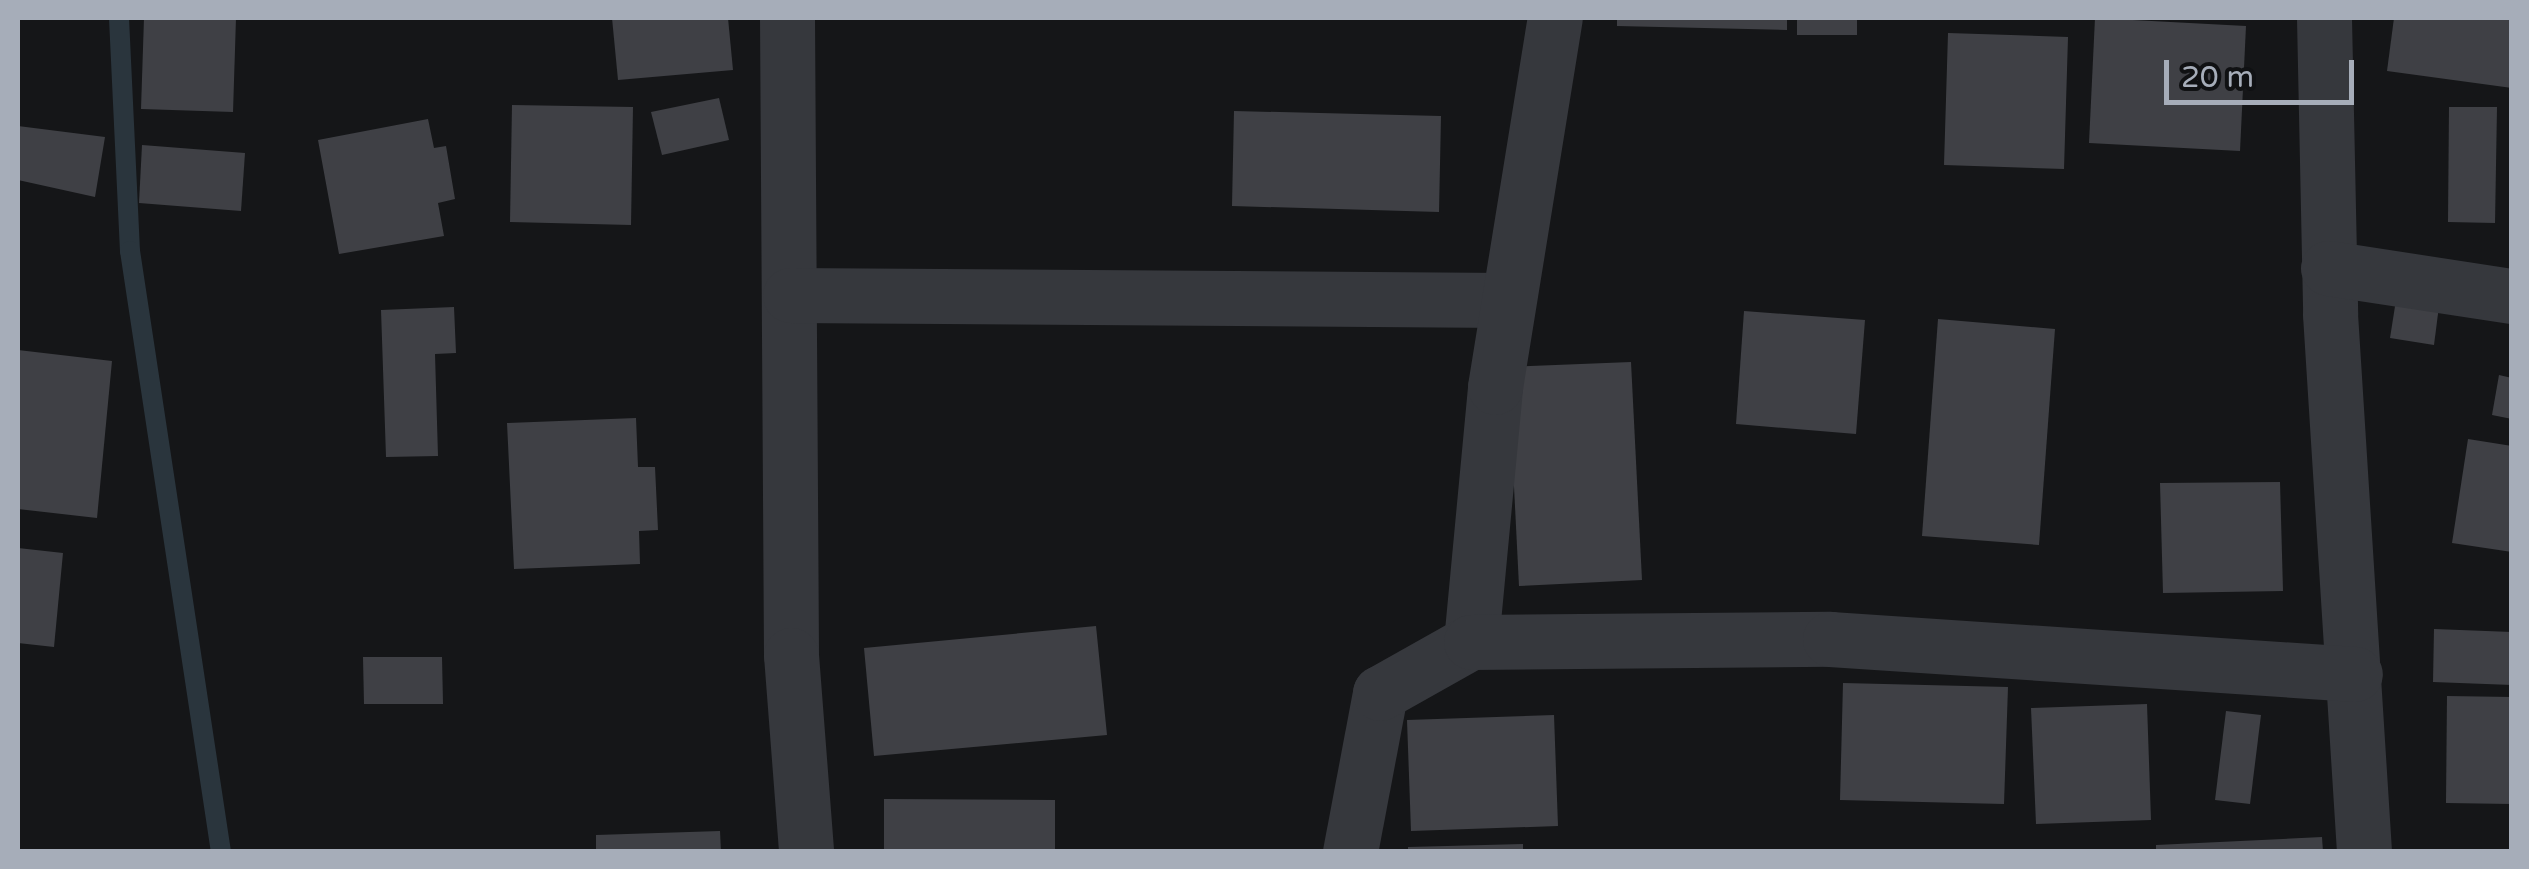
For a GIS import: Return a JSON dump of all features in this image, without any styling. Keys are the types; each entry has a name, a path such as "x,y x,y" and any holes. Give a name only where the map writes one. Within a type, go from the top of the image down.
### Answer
{"street":[{"path":"787,18 790,656 806,852"},
{"path":"1470,642 1508,300 1554,18"},
{"path":"2324,18 2328,268 2364,852"},
{"path":"2328,268 2512,296"},
{"path":"790,295 1508,300"},
{"path":"1350,852 1380,693 1470,642 1830,639 2355,674"}],"building":[{"path":"144,18 236,18 233,112 141,109"},
{"path":"612,18 728,18 733,70 618,80"},
{"path":"1617,18 1787,18 1787,30 1617,26"},
{"path":"1797,18 1857,18 1857,35 1797,35"},
{"path":"2095,18 2246,26 2240,151 2089,143"},
{"path":"2394,18 2512,18 2512,88 2387,71"},
{"path":"1948,33 2068,37 2064,169 1944,165"},
{"path":"719,98 729,140 662,155 651,112"},
{"path":"512,105 633,107 631,225 510,222"},
{"path":"2449,107 2497,107 2495,223 2448,222"},
{"path":"1234,111 1441,116 1439,212 1232,206"},
{"path":"428,119 434,148 446,146 455,199 438,203 444,236 339,254 318,140"},
{"path":"18,126 105,137 95,197 18,180"},
{"path":"142,145 245,153 241,211 139,203"},
{"path":"2396,300 2439,306 2434,345 2390,338"},
{"path":"454,307 456,353 435,354 438,456 386,457 381,310"},
{"path":"1744,311 1865,320 1856,434 1736,424"},
{"path":"1938,319 2055,329 2039,545 1922,536"},
{"path":"18,350 112,361 97,518 18,509"},
{"path":"1631,362 1642,580 1519,586 1508,367"},
{"path":"2499,375 2512,378 2512,419 2492,415"},
{"path":"636,418 638,467 655,467 658,530 639,531 640,564 514,569 507,423"},
{"path":"2468,439 2512,446 2512,552 2452,543"},
{"path":"2280,482 2283,591 2163,593 2160,483"},
{"path":"18,548 63,553 54,647 18,643"},
{"path":"1096,626 1107,735 874,756 864,648"},
{"path":"2434,629 2512,632 2512,685 2433,682"},
{"path":"363,657 442,657 443,704 364,704"},
{"path":"1843,683 2008,687 2004,804 1840,800"},
{"path":"2447,696 2512,697 2512,804 2446,803"},
{"path":"2147,704 2151,820 2036,824 2031,708"},
{"path":"2226,711 2261,715 2250,804 2215,800"},
{"path":"1554,715 1558,826 1411,831 1407,720"},
{"path":"884,799 1055,800 1055,852 884,852"},
{"path":"720,831 721,852 596,852 596,835"},
{"path":"2322,837 2323,852 2156,852 2156,845"},
{"path":"1523,844 1523,852 1408,852 1408,847"}],"waterway":[{"path":"119,18 130,251 221,852"}]}
